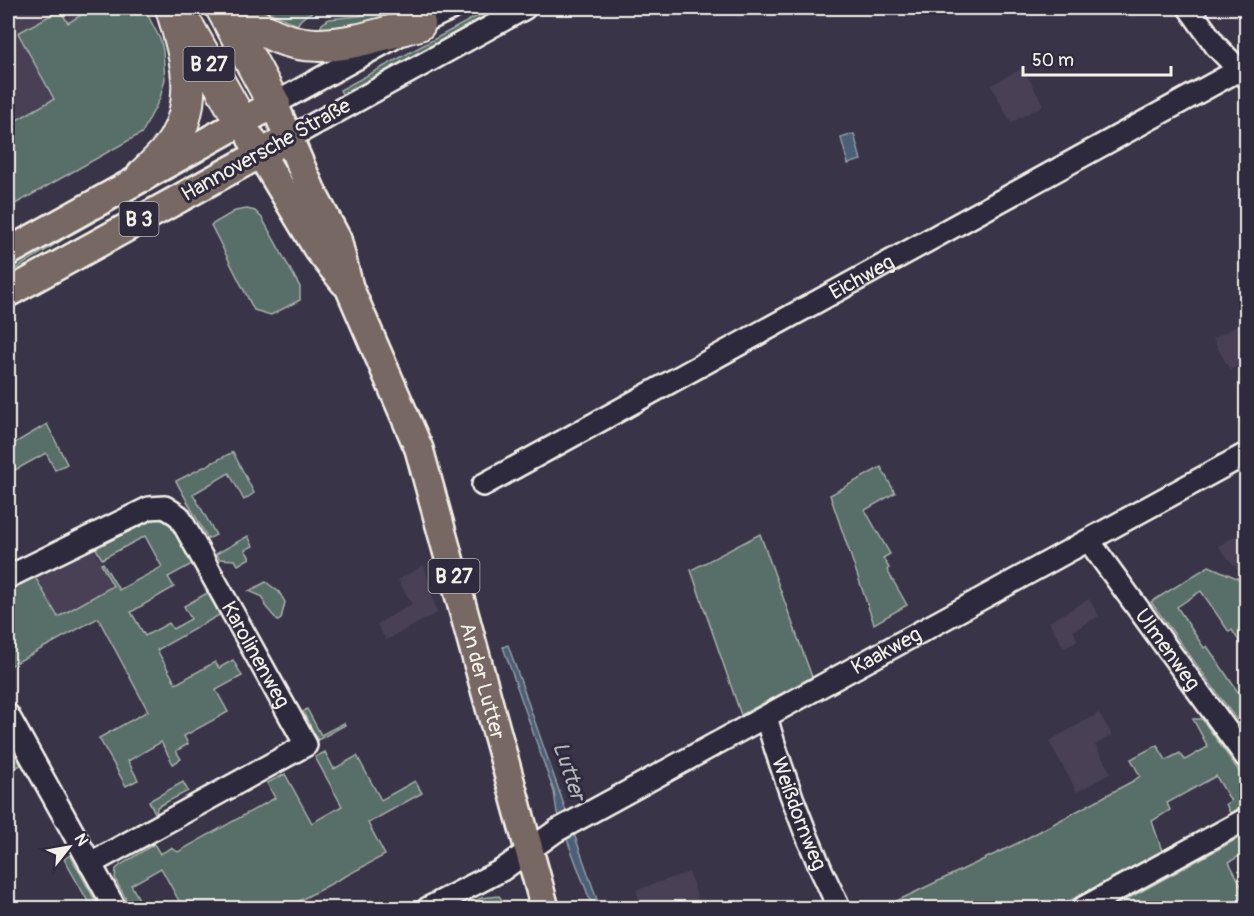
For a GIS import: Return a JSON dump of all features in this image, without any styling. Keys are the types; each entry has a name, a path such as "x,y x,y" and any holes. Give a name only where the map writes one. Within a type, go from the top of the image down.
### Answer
{"highway":[{"name":"B 27","path":"175,8 241,122"},
{"name":"B 3","path":"143,176 174,141 187,108 189,70 175,8"},
{"path":"222,8 274,104"},
{"path":"235,8 266,32 300,45 351,43 419,24"}],"main road":[{"name":"Hannoversche Straße","path":"8,252 274,104"},
{"name":"An der Lutter","path":"274,104 314,194 337,239 349,287 419,449 545,909"},
{"name":"An der Lutter","path":"241,122 317,248 349,287"},
{"name":"Hannoversche Straße","path":"8,292 289,138"}],"street":[{"name":"Hannoversche Straße","path":"274,104 419,24 453,8"},
{"name":"Hannoversche Straße","path":"289,138 525,8"},
{"path":"1189,8 1216,45 1244,71"},
{"name":"Eichweg","path":"483,484 1244,71"},
{"name":"Kaakweg","path":"428,909 502,870 556,831 1246,454"},
{"name":"Karolinenweg","path":"8,577 149,508 165,507 179,516 306,746 90,864"},
{"name":"Ulmenweg","path":"1089,540 1246,758"},
{"path":"8,715 115,909"},
{"name":"Weißdornweg","path":"766,717 793,803 839,909"},
{"path":"1083,909 1246,819"}],"shaded area":[{"path":"8,8 144,8 161,41 165,79 160,98 142,133 8,208"},
{"path":"1023,68 1043,105 1011,123 991,85"},
{"path":"1246,321 1246,361 1230,370 1213,339"},
{"path":"1246,530 1246,580 1218,546"},
{"path":"93,548 114,586 57,617 35,577"},
{"path":"424,565 437,613 386,640 377,624 412,604 398,580"},
{"path":"1089,599 1099,616 1073,631 1078,640 1064,648 1049,622"},
{"path":"1099,713 1112,735 1095,745 1111,773 1077,792 1049,741"},
{"path":"689,872 700,906 711,903 713,908 642,908 636,890"}],"green space":[{"path":"93,8 144,8 161,41 163,51 165,79 160,98 142,133 8,208 8,125 54,99 18,33 60,10 68,23"},
{"path":"261,8 330,8 311,12 297,25"},
{"path":"387,8 407,8 365,23 342,28 320,29 322,24 329,19 358,16"},
{"path":"492,8 504,8 343,96 340,90"},
{"path":"203,154 206,160 62,240 8,274 8,263"},
{"path":"247,209 255,211 262,218 300,287 300,300 271,315 254,310 211,225 235,211"},
{"path":"47,424 67,464 55,470 46,453 8,474 8,447"},
{"path":"233,452 254,493 244,500 229,473 193,494 216,535 208,539 176,481"},
{"path":"881,467 895,493 865,510 890,554 883,558 889,568 887,570 907,605 874,624 830,495"},
{"path":"157,518 172,522 194,563 168,577 174,587 131,612 145,636 169,623 173,629 191,619 184,606 209,592 221,614 157,650 176,684 215,662 219,668 233,660 242,676 216,690 228,712 184,736 188,744 176,751 181,759 173,764 161,742 128,761 138,780 126,786 99,738 148,711 98,618 8,667 8,590 35,577 58,617 113,586 101,564 103,563 119,590 162,567 145,536 102,559 95,547"},
{"path":"760,534 812,677 741,715 691,570"},
{"path":"248,536 253,546 245,550 250,558 238,565 235,560 219,559 216,554"},
{"path":"1209,566 1246,582 1246,652 1232,630 1229,632 1201,591 1177,607 1204,648 1207,646 1246,704 1246,733 1151,602"},
{"path":"266,582 279,592 285,602 281,619 278,621 265,606 263,597 249,591"},
{"path":"307,709 321,735 344,723 345,725 318,740 303,712"},
{"path":"1193,719 1202,719 1246,781 1246,804 1230,813 1226,804 1231,801 1216,776 1167,803 1170,810 1152,821 1162,851 1056,908 882,908 1018,843 1133,781 1140,776 1131,759 1157,745 1166,760 1180,753 1185,760 1208,747"},
{"path":"8,740 21,765 15,768 8,754"},
{"path":"325,752 334,769 357,756 381,800 415,781 422,793 368,823 385,855 286,908 183,908 161,868 131,885 144,908 131,908 115,879 116,869 154,844 160,854 171,848 178,852 275,798 267,783 285,774 312,823 342,806 315,757"},
{"path":"183,782 188,791 157,807 156,815 149,801"},
{"path":"1246,834 1246,852 1229,862 1246,895 1246,908 1111,908"},
{"path":"70,855 96,902 90,905 64,859"},
{"path":"499,896 508,908 460,908 481,898"}],"water":[{"path":"854,134 861,160 848,164 841,138"},
{"path":"508,645 600,908 593,908 557,813 554,792 503,647"}],"water label":[{"name":"Lutter","path":"569,771"}]}
